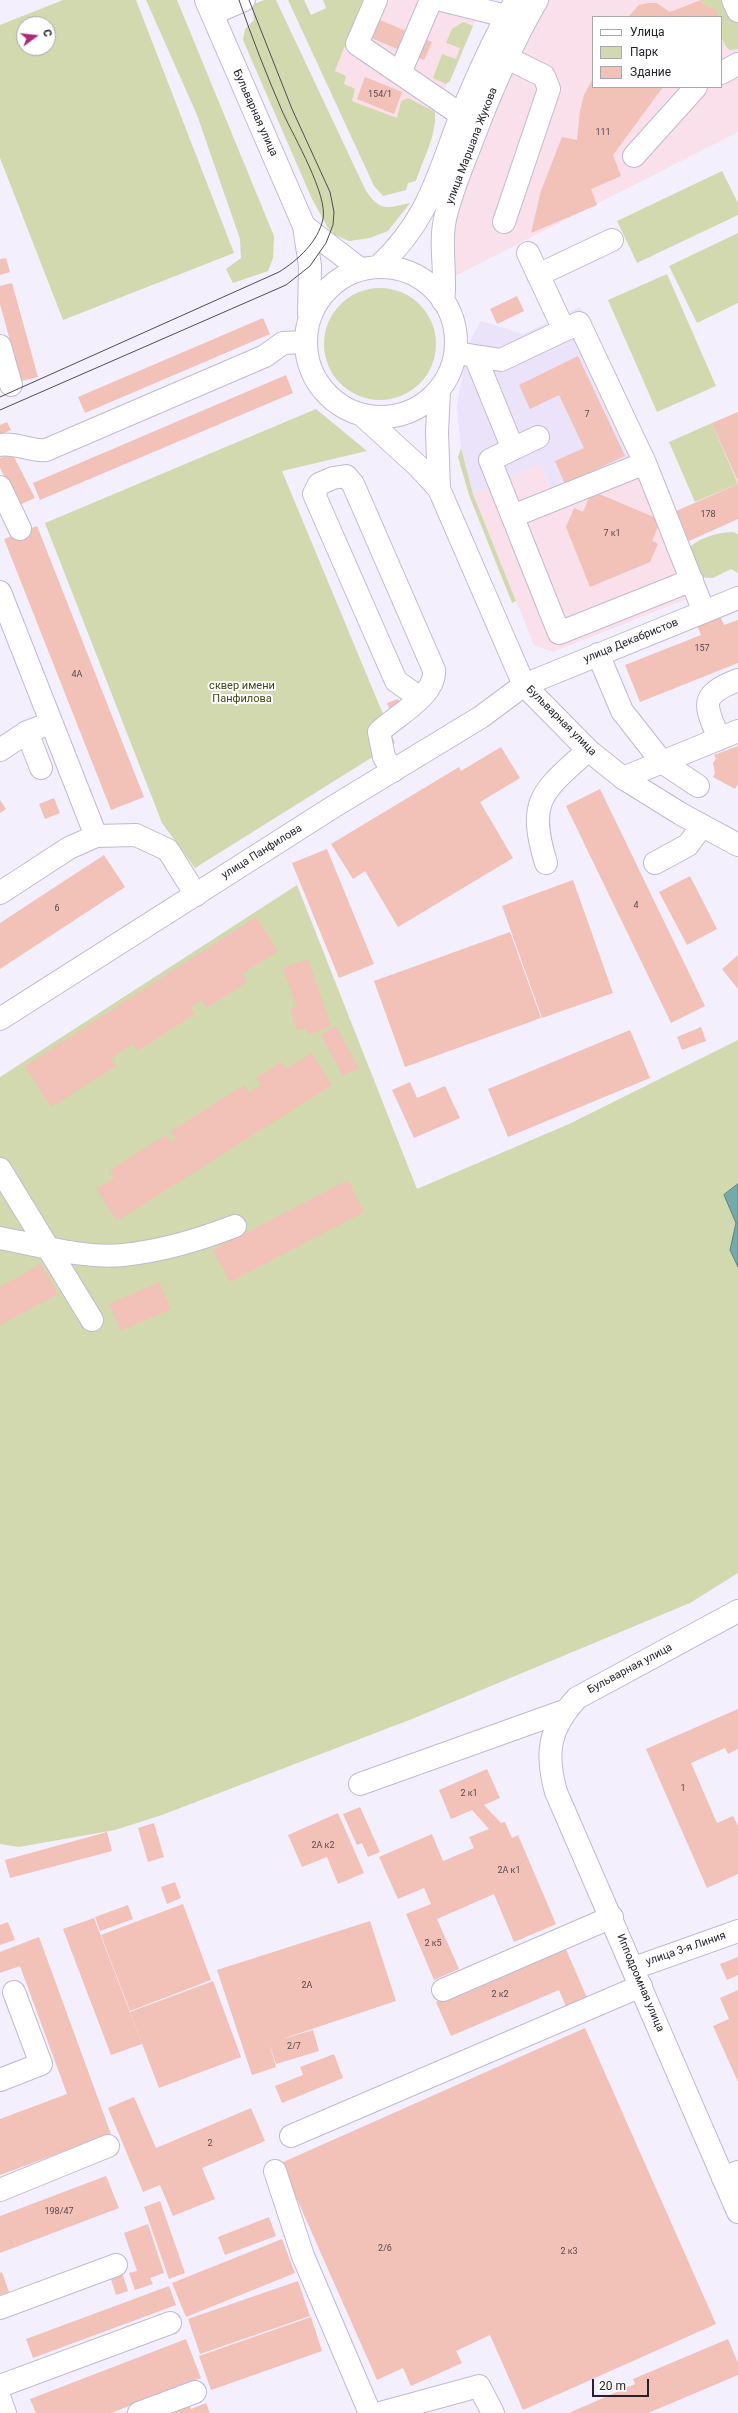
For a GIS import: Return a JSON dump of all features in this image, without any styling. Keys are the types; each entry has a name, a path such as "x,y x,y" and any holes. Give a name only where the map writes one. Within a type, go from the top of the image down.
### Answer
{"main road":[{"path":"209,7 244,0"},
{"path":"376,0 357,44 454,110 460,118"},
{"path":"400,73 431,0"},
{"path":"442,0 511,8"},
{"name":"улица Маршала Жукова","path":"369,267 408,237 422,215 460,118 498,54 537,0"},
{"path":"733,0 738,11"},
{"name":"Бульварная улица","path":"209,7 304,226 310,266 309,316"},
{"name":"улица Маршала Жукова","path":"443,301 445,284 442,244 445,220 455,184 498,54 511,8"},
{"path":"498,54 544,76 549,88 504,222"},
{"path":"722,72 738,64"},
{"path":"634,156 695,88"},
{"name":"Бульварная улица","path":"304,226 369,267"},
{"path":"538,275 612,240"},
{"path":"528,253 564,330"},
{"path":"466,354 450,373 439,391 417,409 390,417 362,415 339,405 321,388 309,366 305,342 309,316 320,297 335,281 369,267 401,269 422,278 430,284 443,301 466,354 513,449"},
{"path":"466,354 501,360 579,323 645,463 704,612"},
{"path":"0,445 12,444 38,451 46,450 265,356 283,343 305,342"},
{"path":"0,346 11,385"},
{"name":"Бульварная улица","path":"439,391 437,432 439,489"},
{"name":"Бульварная улица","path":"362,415 419,467 439,489 524,685 588,750 623,778 702,826 738,845"},
{"path":"538,437 490,460 559,633 692,580"},
{"path":"513,516 645,463"},
{"path":"392,771 384,757 379,732 420,698 434,675 434,670 353,484 346,476 333,478 319,484 314,494 396,682 420,698"},
{"path":"0,487 20,529"},
{"path":"0,592 96,836"},
{"name":"улица Декабристов","path":"524,685 738,598"},
{"path":"598,654 622,711 662,762 698,786"},
{"path":"623,778 728,735 707,708 710,694 721,687 738,680"},
{"name":"улица Панфилова","path":"0,1019 392,771 481,717 524,685"},
{"path":"0,749 27,732 51,722"},
{"path":"27,732 41,768"},
{"path":"546,863 539,841 538,807 548,786 588,750"},
{"path":"655,863 688,846 702,826"},
{"path":"0,893 69,848 96,836 136,835 168,850 196,895"},
{"path":"0,1169 92,1320"},
{"path":"0,1238 79,1253 123,1255 194,1242 235,1226"},
{"name":"Бульварная улица","path":"550,1753 553,1732 564,1711 577,1698 738,1611"},
{"path":"360,1784 564,1711"},
{"name":"Ипподромная улица","path":"550,1753 551,1773 556,1792 638,1977 730,2175 738,2212"},
{"path":"444,1990 612,1917"},
{"name":"улица 3-я Линия","path":"291,2136 738,1931"},
{"path":"0,2080 41,2064 14,1992"},
{"path":"0,2190 108,2146"},
{"path":"275,2171 303,2256 370,2413"},
{"path":"0,2308 116,2265"},
{"path":"0,2386 170,2323"},
{"path":"380,2413 479,2386 493,2413"},
{"path":"139,2413 195,2392"},
{"path":"0,2399 5,2413"}],"shaded area":[{"path":"363,0 484,0 430,123 401,101 397,118 352,101 335,71"},
{"path":"545,0 727,0 738,21 738,132 453,277 454,211 482,132"},
{"path":"580,307 636,424 631,453 626,461 552,491 540,464 473,494 461,448 457,405 468,345 481,321 523,334"},
{"path":"631,453 689,598 553,652 534,645 473,494 540,464 552,491"},
{"path":"738,1184 738,1267 730,1250 736,1223 724,1195"}],"green space":[{"path":"63,0 136,0 234,253 63,320 0,158 0,25 16,19 16,56 56,56 56,16 23,16"},
{"path":"146,0 177,0 274,236 273,258 268,271 233,283 226,269 241,258 240,239 197,115"},
{"path":"264,0 276,0 366,191 371,198 385,207 410,203 388,231 370,238 349,241 335,235 328,228 312,199 243,40 245,29 254,20 252,5"},
{"path":"288,0 304,0 311,15 326,8 323,0 363,0 335,71 346,76 344,84 355,89 352,101 397,118 401,101 408,98 435,112 434,129 426,156 416,181 408,183 406,190 383,196 374,186"},
{"path":"701,0 727,0 738,23 738,49 730,50 726,47 722,39 722,16 709,16"},
{"path":"463,22 473,26 450,81 446,84 433,78 442,54 456,59 460,48 446,43 452,29"},
{"path":"722,171 738,203 738,215 637,263 617,221"},
{"path":"738,233 738,303 697,323 669,266"},
{"path":"667,274 716,386 657,412 608,300"},
{"path":"380,288 401,292 420,304 432,323 436,344 432,365 420,384 401,396 380,400 359,396 340,384 328,365 324,344 328,323 340,304 359,292"},
{"name":"сквер имени Панфилова","path":"316,409 367,451 282,471 395,743 195,868 162,823 45,523"},
{"path":"712,423 738,484 695,502 669,442"},
{"path":"461,448 473,494 516,601 512,603 469,495 458,457"},
{"path":"733,532 738,534 738,573 731,569 713,578 693,577 684,552 695,543 707,537"},
{"path":"297,885 417,1189 569,1124 738,1040 738,1573 690,1603 412,1719 162,1815 115,1830 19,1847 0,1844 0,1077"}],"building":[{"path":"701,0 704,5 716,10 719,16 629,16 639,5 648,3 656,3 670,12"},
{"path":"373,17 432,42 424,60 366,36"},
{"path":"365,77 402,92 394,114 357,99"},
{"path":"592,80 592,88 662,88 613,155 621,176 591,189 597,205 531,233 541,191 562,137 577,140 580,111 584,95"},
{"path":"6,258 10,272 0,275 0,259"},
{"path":"12,283 38,377 21,381 0,304 0,286"},
{"path":"517,296 524,311 497,324 490,309"},
{"path":"263,318 270,334 85,413 78,397"},
{"path":"578,356 625,456 565,484 555,461 584,448 559,395 530,409 519,385"},
{"path":"286,375 293,393 40,500 33,483"},
{"path":"738,412 738,482 712,423"},
{"path":"7,422 11,430 0,435 0,425"},
{"path":"12,453 35,498 19,505 0,468 0,458"},
{"path":"738,484 738,519 689,541 676,511"},
{"path":"592,491 661,520 652,541 658,544 650,562 590,587 566,527 574,508 583,512"},
{"path":"37,526 144,797 111,810 4,539"},
{"path":"720,616 724,625 738,620 738,663 640,702 625,665 701,635 697,625"},
{"path":"398,699 402,709 391,713 387,703"},
{"path":"738,746 738,784 735,789 713,777 715,773 713,763 716,759 714,755"},
{"path":"501,747 520,778 480,802 513,858 398,927 365,871 353,879 331,844 459,767 461,771"},
{"path":"600,789 705,1006 671,1023 566,806"},
{"path":"54,798 60,813 45,819 39,804"},
{"path":"0,800 6,809 0,813"},
{"path":"327,849 374,964 339,978 292,863"},
{"path":"104,855 125,887 0,969 0,923"},
{"path":"690,876 717,929 687,945 659,892"},
{"path":"573,880 613,993 542,1018 502,906"},
{"path":"256,917 278,951 242,974 247,982 207,1008 202,1000 190,1007 195,1014 138,1051 133,1044 111,1058 116,1066 51,1107 25,1066"},
{"path":"510,932 541,1018 405,1067 374,981"},
{"path":"738,955 738,989 722,969"},
{"path":"308,959 331,1026 308,1035 305,1028 297,1030 290,1009 297,1007 283,968"},
{"path":"336,1026 359,1068 343,1076 321,1035"},
{"path":"701,1027 706,1041 682,1050 677,1037"},
{"path":"630,1030 650,1078 508,1137 488,1089"},
{"path":"312,1053 332,1085 117,1221 97,1189 115,1177 110,1170 166,1135 171,1142 176,1139 171,1131 244,1085 249,1093 261,1085 256,1078 281,1062 286,1069"},
{"path":"410,1082 417,1098 445,1086 460,1118 414,1138 392,1090"},
{"path":"348,1180 364,1212 230,1282 213,1250"},
{"path":"41,1264 58,1294 0,1325 0,1287"},
{"path":"159,1282 171,1309 121,1331 109,1304"},
{"path":"738,1709 738,1749 728,1754 725,1748 691,1763 717,1823 733,1816 738,1826 738,1874 707,1888 646,1749"},
{"path":"487,1769 500,1798 484,1805 501,1823 505,1822 512,1838 518,1835 556,1924 514,1942 494,1894 437,1919 459,1969 434,1980 406,1914 431,1904 424,1888 398,1899 379,1857 432,1834 443,1861 474,1848 469,1837 489,1829 472,1810 451,1819 439,1790"},
{"path":"360,1807 380,1852 368,1857 362,1843 357,1845 343,1814"},
{"path":"338,1813 364,1873 338,1884 327,1857 302,1867 288,1835"},
{"path":"154,1823 164,1857 148,1862 138,1828"},
{"path":"107,1832 112,1851 10,1878 5,1860"},
{"path":"175,1882 181,1898 167,1904 161,1887"},
{"path":"183,1904 211,1980 130,2011 101,1935"},
{"path":"128,1905 133,1919 100,1931 95,1917"},
{"path":"94,1918 142,2044 111,2055 63,1929"},
{"path":"370,1921 396,2001 279,2040 313,2030 319,2051 276,2064 269,2043 276,2067 252,2075 217,1970"},
{"path":"8,1922 15,1940 0,1945 0,1925"},
{"path":"39,1937 111,2134 0,2175 0,2119 67,2094 20,1966 0,1973 0,1952"},
{"path":"565,1947 588,2000 567,2009 559,1990 451,2036 436,2002"},
{"path":"738,1957 738,1975 727,1980 720,1964"},
{"path":"213,1981 241,2057 159,2088 130,2012"},
{"path":"738,1990 738,2082 713,2026 729,2019 720,1998"},
{"path":"585,2028 716,2324 523,2410 490,2335 456,2351 462,2363 411,2386 403,2368 377,2380 281,2163"},
{"path":"334,2054 343,2078 282,2103 275,2086 303,2075 300,2067"},
{"path":"134,2097 156,2148 251,2108 265,2141 202,2168 215,2199 173,2216 160,2185 143,2192 108,2108"},
{"path":"106,2176 119,2208 0,2253 0,2216"},
{"path":"160,2201 185,2273 169,2279 144,2207"},
{"path":"269,2217 276,2236 225,2255 218,2237"},
{"path":"148,2224 164,2273 150,2278 153,2284 135,2290 129,2273 137,2271 124,2233"},
{"path":"282,2239 295,2273 186,2317 172,2283"},
{"path":"2,2272 9,2292 0,2295 0,2273"},
{"path":"123,2275 128,2291 116,2295 111,2279"},
{"path":"298,2281 310,2316 200,2354 188,2319"},
{"path":"169,2286 176,2305 33,2358 26,2339"},
{"path":"311,2317 322,2351 211,2390 199,2356"},
{"path":"186,2339 201,2378 111,2413 36,2413 30,2399"},
{"path":"728,2339 738,2363 738,2375 648,2413 569,2413 635,2384 633,2379"},
{"path":"189,2403 191,2409 206,2403 210,2413 165,2413"}],"tram line":[{"path":"0,397 279,272 300,256 317,235 323,219 323,209 320,196 309,166 271,85 239,0"},
{"path":"0,410 286,285 310,266 326,243 333,225 334,212 330,192 292,109 249,0"}]}
